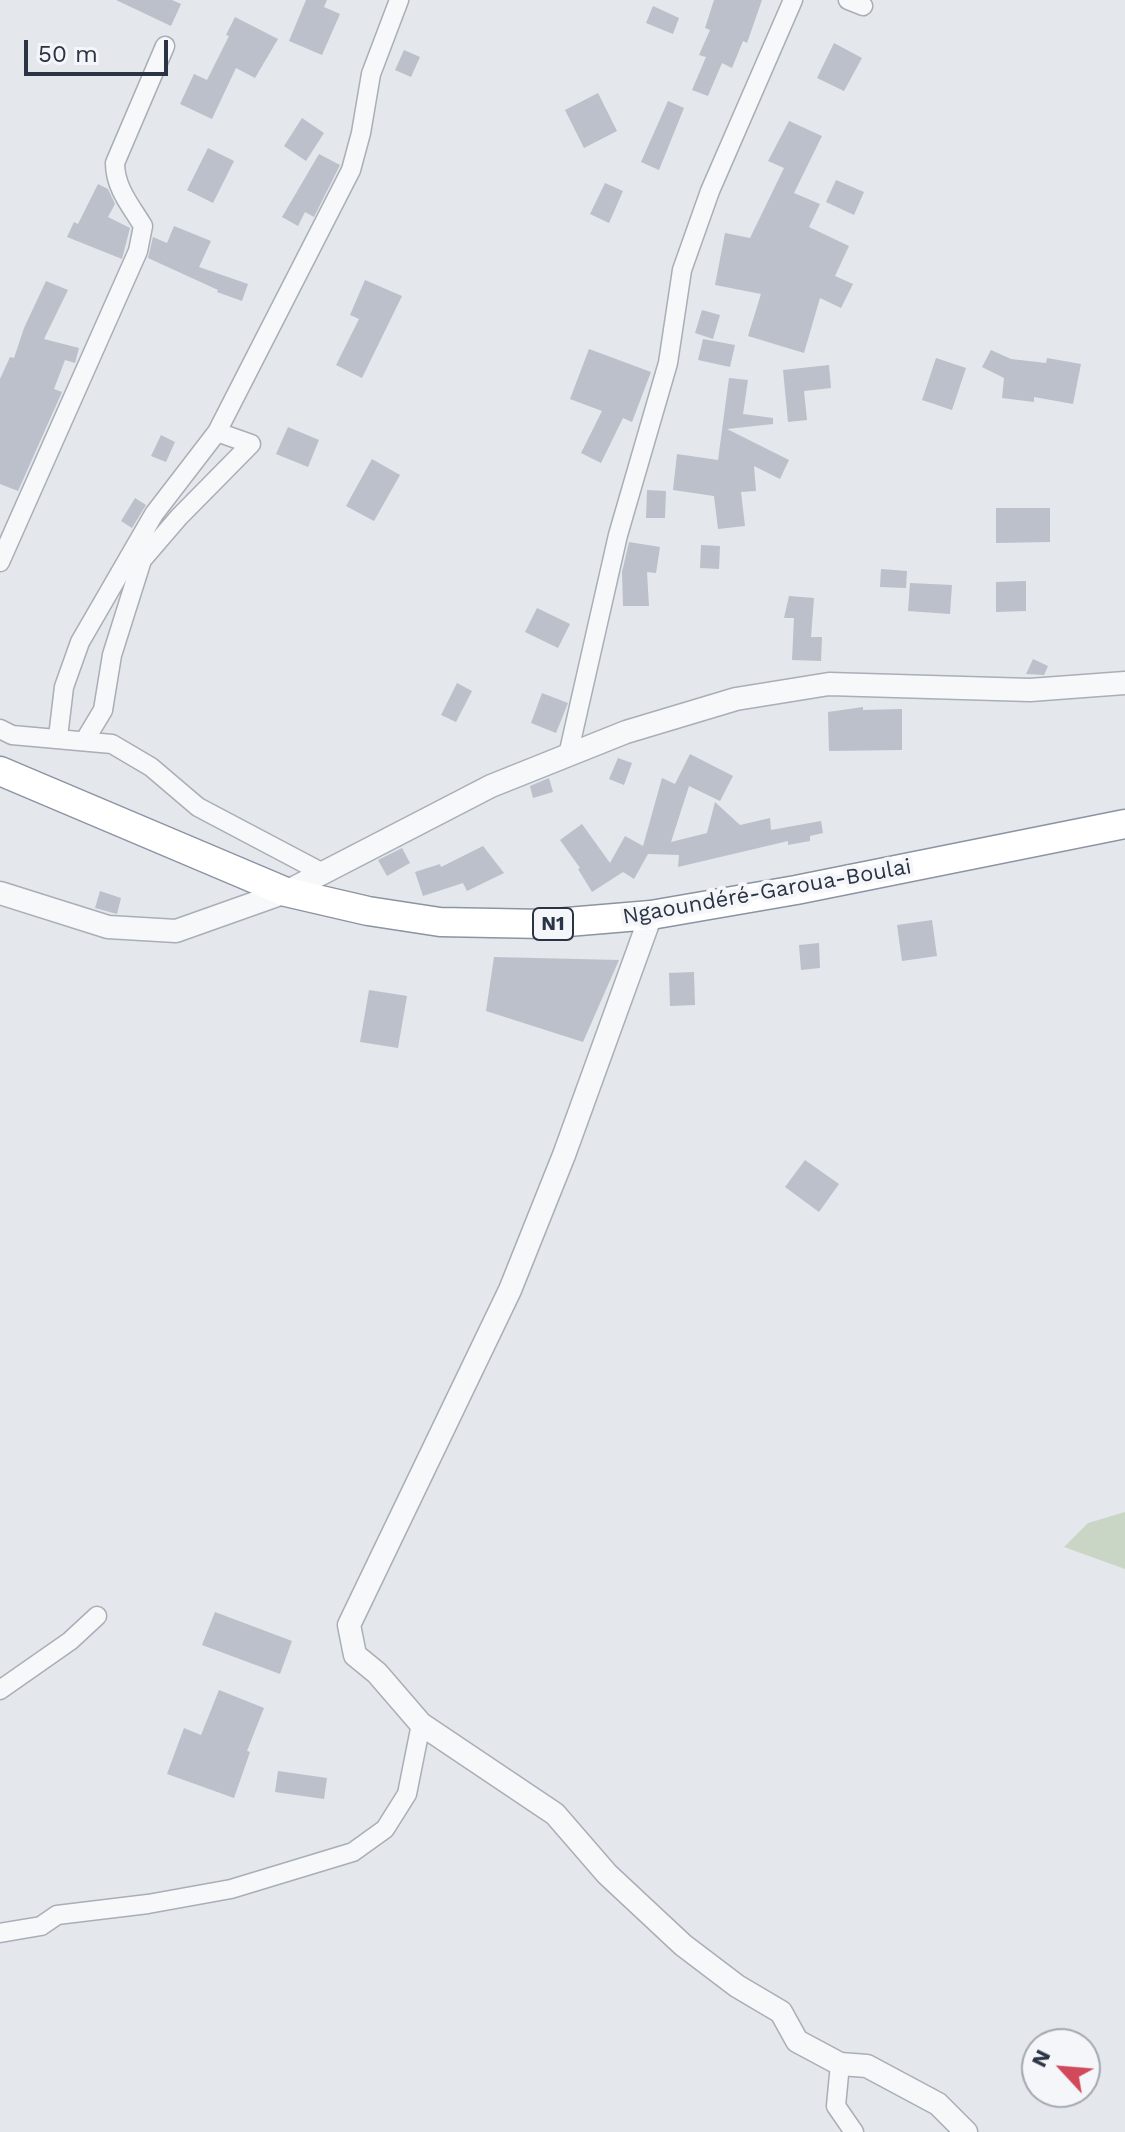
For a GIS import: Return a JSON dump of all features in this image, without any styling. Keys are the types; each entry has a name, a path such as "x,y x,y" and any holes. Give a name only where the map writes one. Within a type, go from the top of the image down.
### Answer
{"highway":[{"name":"Ngaoundéré-Garoua-Boulai","path":"0,771 286,892 368,911 440,922 544,924 651,915 796,890 1125,824"}],"street":[{"path":"58,737 64,687 80,642 154,514 217,432 351,170 371,74 399,0"},
{"path":"568,755 618,535 668,363 682,270 710,191 793,0"},
{"path":"0,562 138,251 143,226 120,192 115,163 165,46"},
{"path":"85,740 103,710 112,655 142,560 179,517 251,444 217,432"},
{"path":"0,893 108,927 176,931 286,892 491,786 626,732 736,699 829,684 1030,690 1125,683"},
{"path":"0,729 12,735 112,744 151,767 198,807 323,873"},
{"path":"651,915 564,1155 510,1290 349,1625 355,1655 377,1673 421,1724 555,1814 607,1874 683,1945 737,1986 781,2012 797,2041 840,2064 867,2066 938,2104 966,2132"},
{"path":"0,1690 70,1641 97,1616"},
{"path":"0,1933 41,1926 57,1915 148,1904 231,1889 353,1852 385,1829 407,1794 421,1724"},
{"path":"840,2064 836,2106 854,2132"}],"green space":[{"path":"1125,1512 1125,1569 1064,1547 1088,1523"}],"building":[{"path":"116,0 172,0 181,4 171,26"},
{"path":"306,0 327,0 324,7 340,14 322,55 289,41"},
{"path":"714,0 762,0 747,43 743,41 732,68 722,63 708,96 692,90 706,57 699,55 710,30 705,28"},
{"path":"653,6 679,18 673,34 646,23"},
{"path":"235,17 278,39 255,78 236,68 212,119 180,104 194,74 207,80"},
{"path":"834,43 862,58 844,91 817,78"},
{"path":"404,50 420,57 411,77 395,70"},
{"path":"598,93 617,131 584,148 565,110"},
{"path":"668,101 684,108 659,170 641,162"},
{"path":"302,118 324,133 306,161 284,146"},
{"path":"789,121 822,136 794,193 820,204 809,227 849,246 835,276 853,284 841,308 820,298 804,353 748,336 761,294 715,285 725,233 750,238 784,168 768,161"},
{"path":"208,148 234,161 213,203 187,190"},
{"path":"319,154 340,165 314,217 305,212 298,226 282,217"},
{"path":"836,180 864,192 854,215 826,202"},
{"path":"605,183 623,191 609,223 590,214"},
{"path":"98,184 108,189 115,204 108,217 130,228 122,259 67,237 74,222 78,224"},
{"path":"174,226 211,241 199,267 248,284 242,301 148,258 153,237 167,243"},
{"path":"365,280 402,296 362,378 336,365 359,319 350,315"},
{"path":"46,281 68,290 44,339 79,348 75,363 65,360 54,389 62,392 18,491 0,484 0,379 10,357 14,358"},
{"path":"702,310 720,315 713,339 695,333"},
{"path":"703,339 735,345 730,367 698,360"},
{"path":"589,349 651,372 632,422 623,418 601,463 581,453 602,411 570,399"},
{"path":"991,350 1011,359 1046,363 1047,358 1081,364 1073,404 1034,397 1034,402 1002,398 1004,378 982,367"},
{"path":"936,358 966,368 952,410 922,400"},
{"path":"829,365 831,388 804,391 807,420 788,422 783,370"},
{"path":"729,378 748,380 743,414 773,418 773,424 727,429 789,460 780,479 754,466 756,491 741,492 745,526 718,529 714,496 673,490 677,454 718,460"},
{"path":"288,427 319,440 308,467 276,454"},
{"path":"161,435 175,442 166,462 151,456"},
{"path":"372,459 400,475 374,521 346,506"},
{"path":"647,490 666,491 665,518 646,518"},
{"path":"135,498 146,505 132,528 121,521"},
{"path":"996,508 1050,508 1050,542 996,543"},
{"path":"629,542 660,547 656,573 647,572 649,606 623,606 622,572"},
{"path":"701,545 720,546 719,569 700,568"},
{"path":"881,569 907,571 906,588 880,587"},
{"path":"1026,581 1026,611 996,612 996,582"},
{"path":"910,583 952,585 950,614 908,611"},
{"path":"789,596 814,598 811,637 822,637 821,661 792,660 794,618 784,618"},
{"path":"537,608 570,624 558,648 525,632"},
{"path":"1033,659 1048,666 1044,675 1026,674"},
{"path":"457,683 472,691 456,722 441,715"},
{"path":"542,693 568,703 556,733 531,723"},
{"path":"863,707 863,710 902,709 902,750 829,751 828,712"},
{"path":"690,754 733,776 720,801 689,786 671,842 707,833 715,802 740,825 770,818 771,830 821,821 823,833 810,836 810,841 788,845 788,841 678,867 679,855 648,854 634,879 623,872 592,892 560,840 582,824 610,863 625,836 643,846 662,778 675,784"},
{"path":"618,758 632,763 624,785 609,779"},
{"path":"549,778 553,792 533,798 530,786"},
{"path":"483,846 504,873 467,891 463,883 423,896 415,872 440,864 441,867"},
{"path":"402,848 410,863 387,876 378,860"},
{"path":"100,891 121,898 117,914 95,908"},
{"path":"932,920 937,956 902,961 897,925"},
{"path":"819,943 820,968 801,970 799,945"},
{"path":"494,957 619,960 583,1042 486,1011"},
{"path":"694,972 695,1005 670,1006 669,973"},
{"path":"369,990 407,996 398,1048 360,1042"},
{"path":"805,1160 839,1184 819,1212 785,1187"},
{"path":"215,1612 292,1641 280,1674 202,1645"},
{"path":"219,1690 264,1708 247,1751 250,1752 234,1798 167,1774 184,1728 201,1735"},
{"path":"278,1771 327,1778 324,1799 275,1792"}]}
